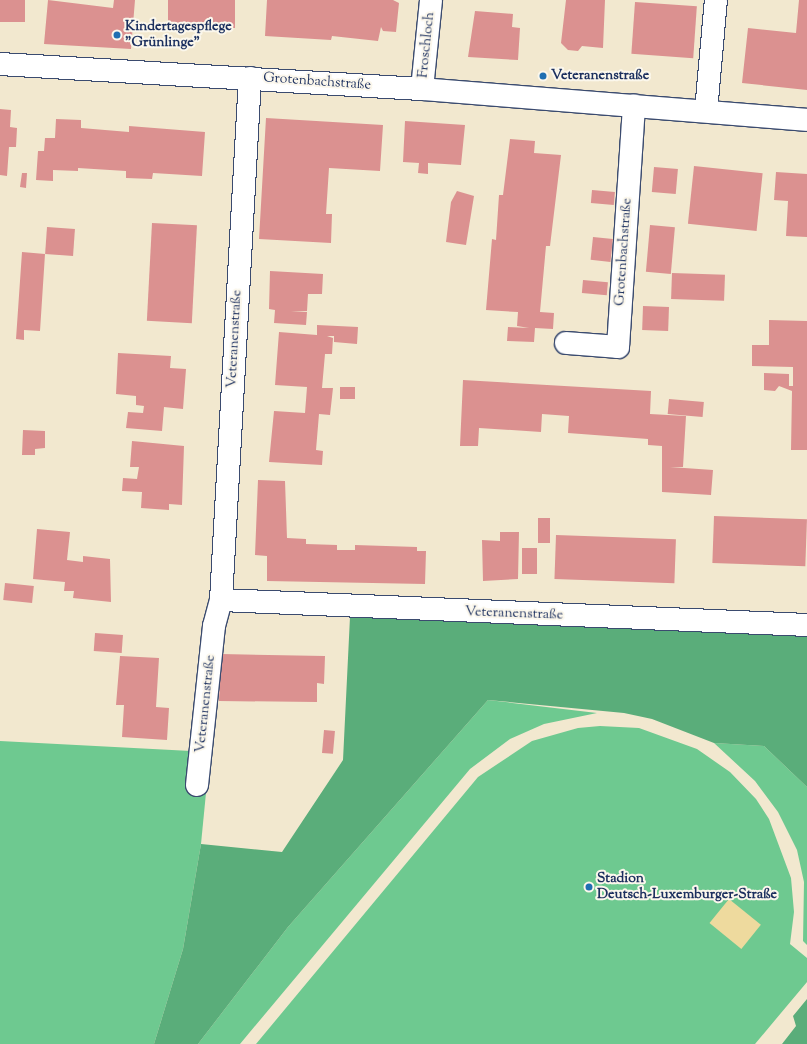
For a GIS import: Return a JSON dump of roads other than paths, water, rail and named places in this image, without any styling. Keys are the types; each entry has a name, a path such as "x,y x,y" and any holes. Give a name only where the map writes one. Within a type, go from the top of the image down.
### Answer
{"street":[{"name":"Froschloch","path":"422,89 431,0"},
{"path":"706,112 716,0"},
{"name":"Grotenbachstraße","path":"0,64 422,89 807,120"},
{"name":"Veteranenstraße","path":"197,785 214,626 221,600 250,78"},
{"name":"Grotenbachstraße","path":"566,343 618,347 634,106"},
{"name":"Veteranenstraße","path":"221,600 807,625"}],"place":[{"name":"Kindertagespflege \"Grünlinge\"","path":"117,35"},
{"name":"Veteranenstraße","path":"543,76"},
{"name":"Stadion Deutsch-Luxemburger-Straße","path":"589,887"}]}
